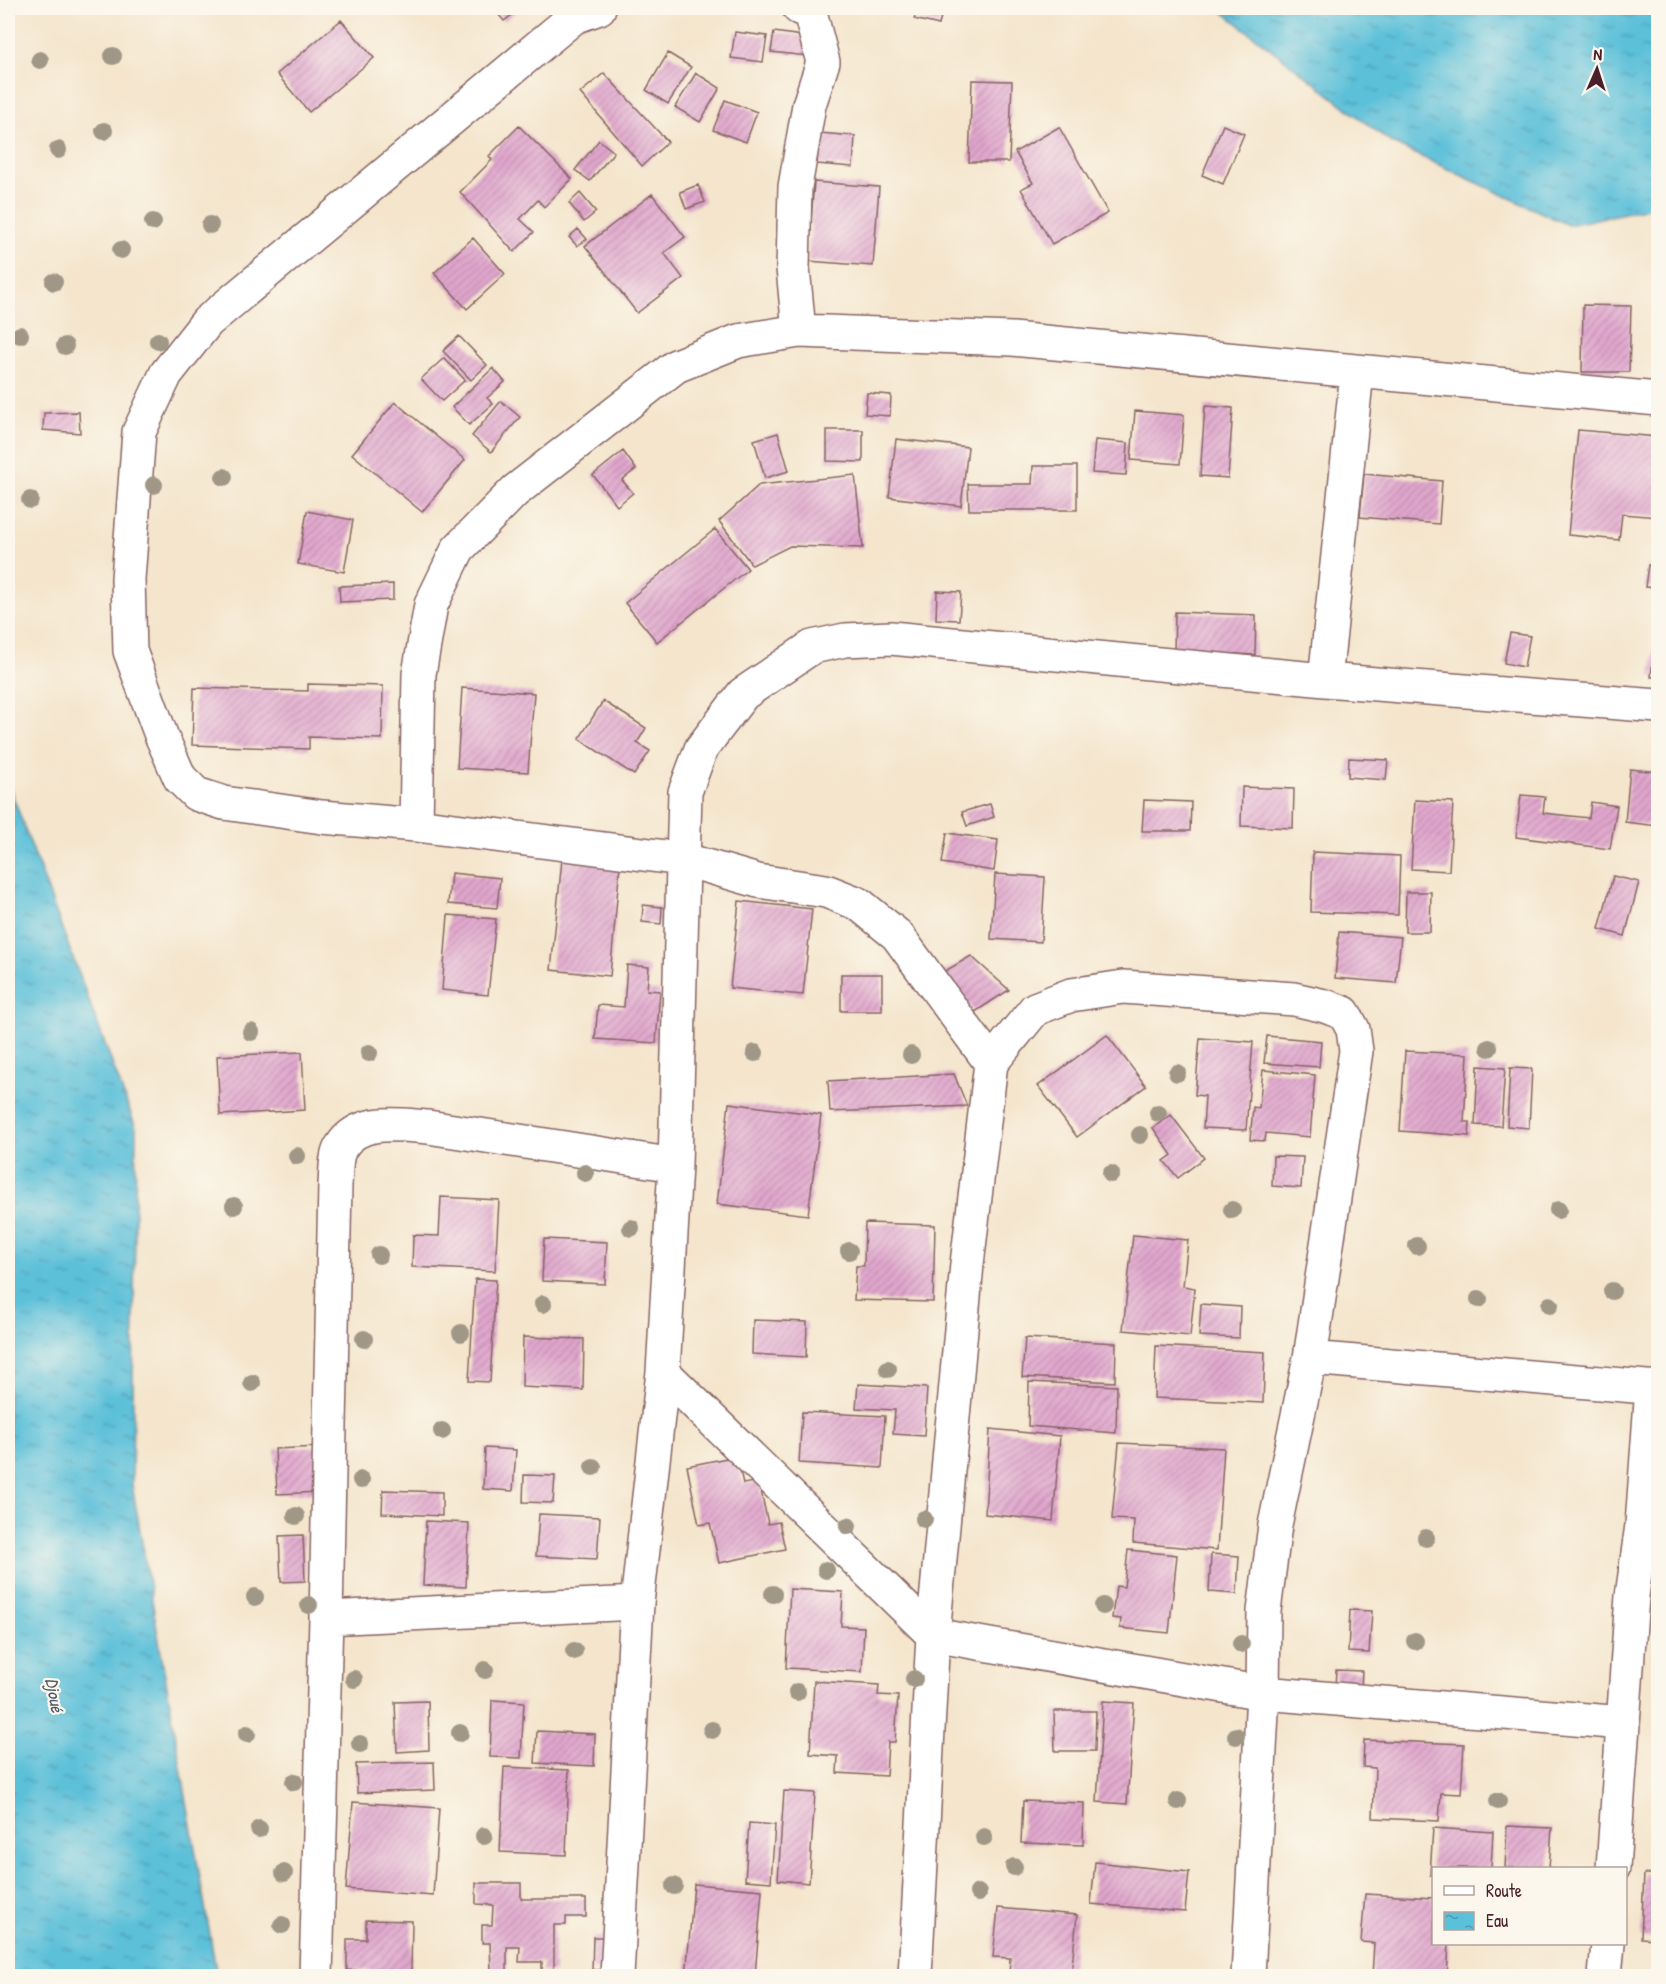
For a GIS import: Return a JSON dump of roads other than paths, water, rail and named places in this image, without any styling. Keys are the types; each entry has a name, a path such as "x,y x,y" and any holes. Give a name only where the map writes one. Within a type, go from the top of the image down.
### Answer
{"street":[{"path":"599,8 574,17 207,322 166,374 139,432 128,579 130,651 161,735 180,778 196,794 224,803 322,817 416,825 682,859 758,880 826,891 859,904 897,935 991,1063"},
{"path":"799,8 810,12 824,62 809,105 795,187 793,268 799,331"},
{"path":"416,825 419,674 431,605 458,549 515,491 603,425 676,366 738,341 799,331 1012,339 1659,399"},
{"path":"1325,680 1357,372"},
{"path":"617,1977 637,1603 663,1372 675,1165 685,792 701,749 743,694 812,647 845,640 891,638 1325,680 1659,706"},
{"path":"915,1977 933,1635 967,1264 991,1063 1035,1009 1071,995 1124,987 1294,999 1344,1013 1353,1029 1356,1051 1310,1358 1275,1525 1264,1611 1263,1693 1248,1977"},
{"path":"316,1977 335,1185 340,1148 358,1130 389,1124 440,1129 675,1165"},
{"path":"1310,1358 1655,1387 1642,1525 1632,1596 1613,1867"},
{"path":"663,1372 933,1635 1263,1693 1623,1723"},
{"path":"326,1618 637,1603"},
{"path":"1605,1977 1608,1945"}],"water":[{"path":"1218,8 1658,8 1658,206 1568,225 1392,143"},
{"name":"Djoué","path":"8,783 136,1128 132,1485 217,1976 8,1976"}]}
